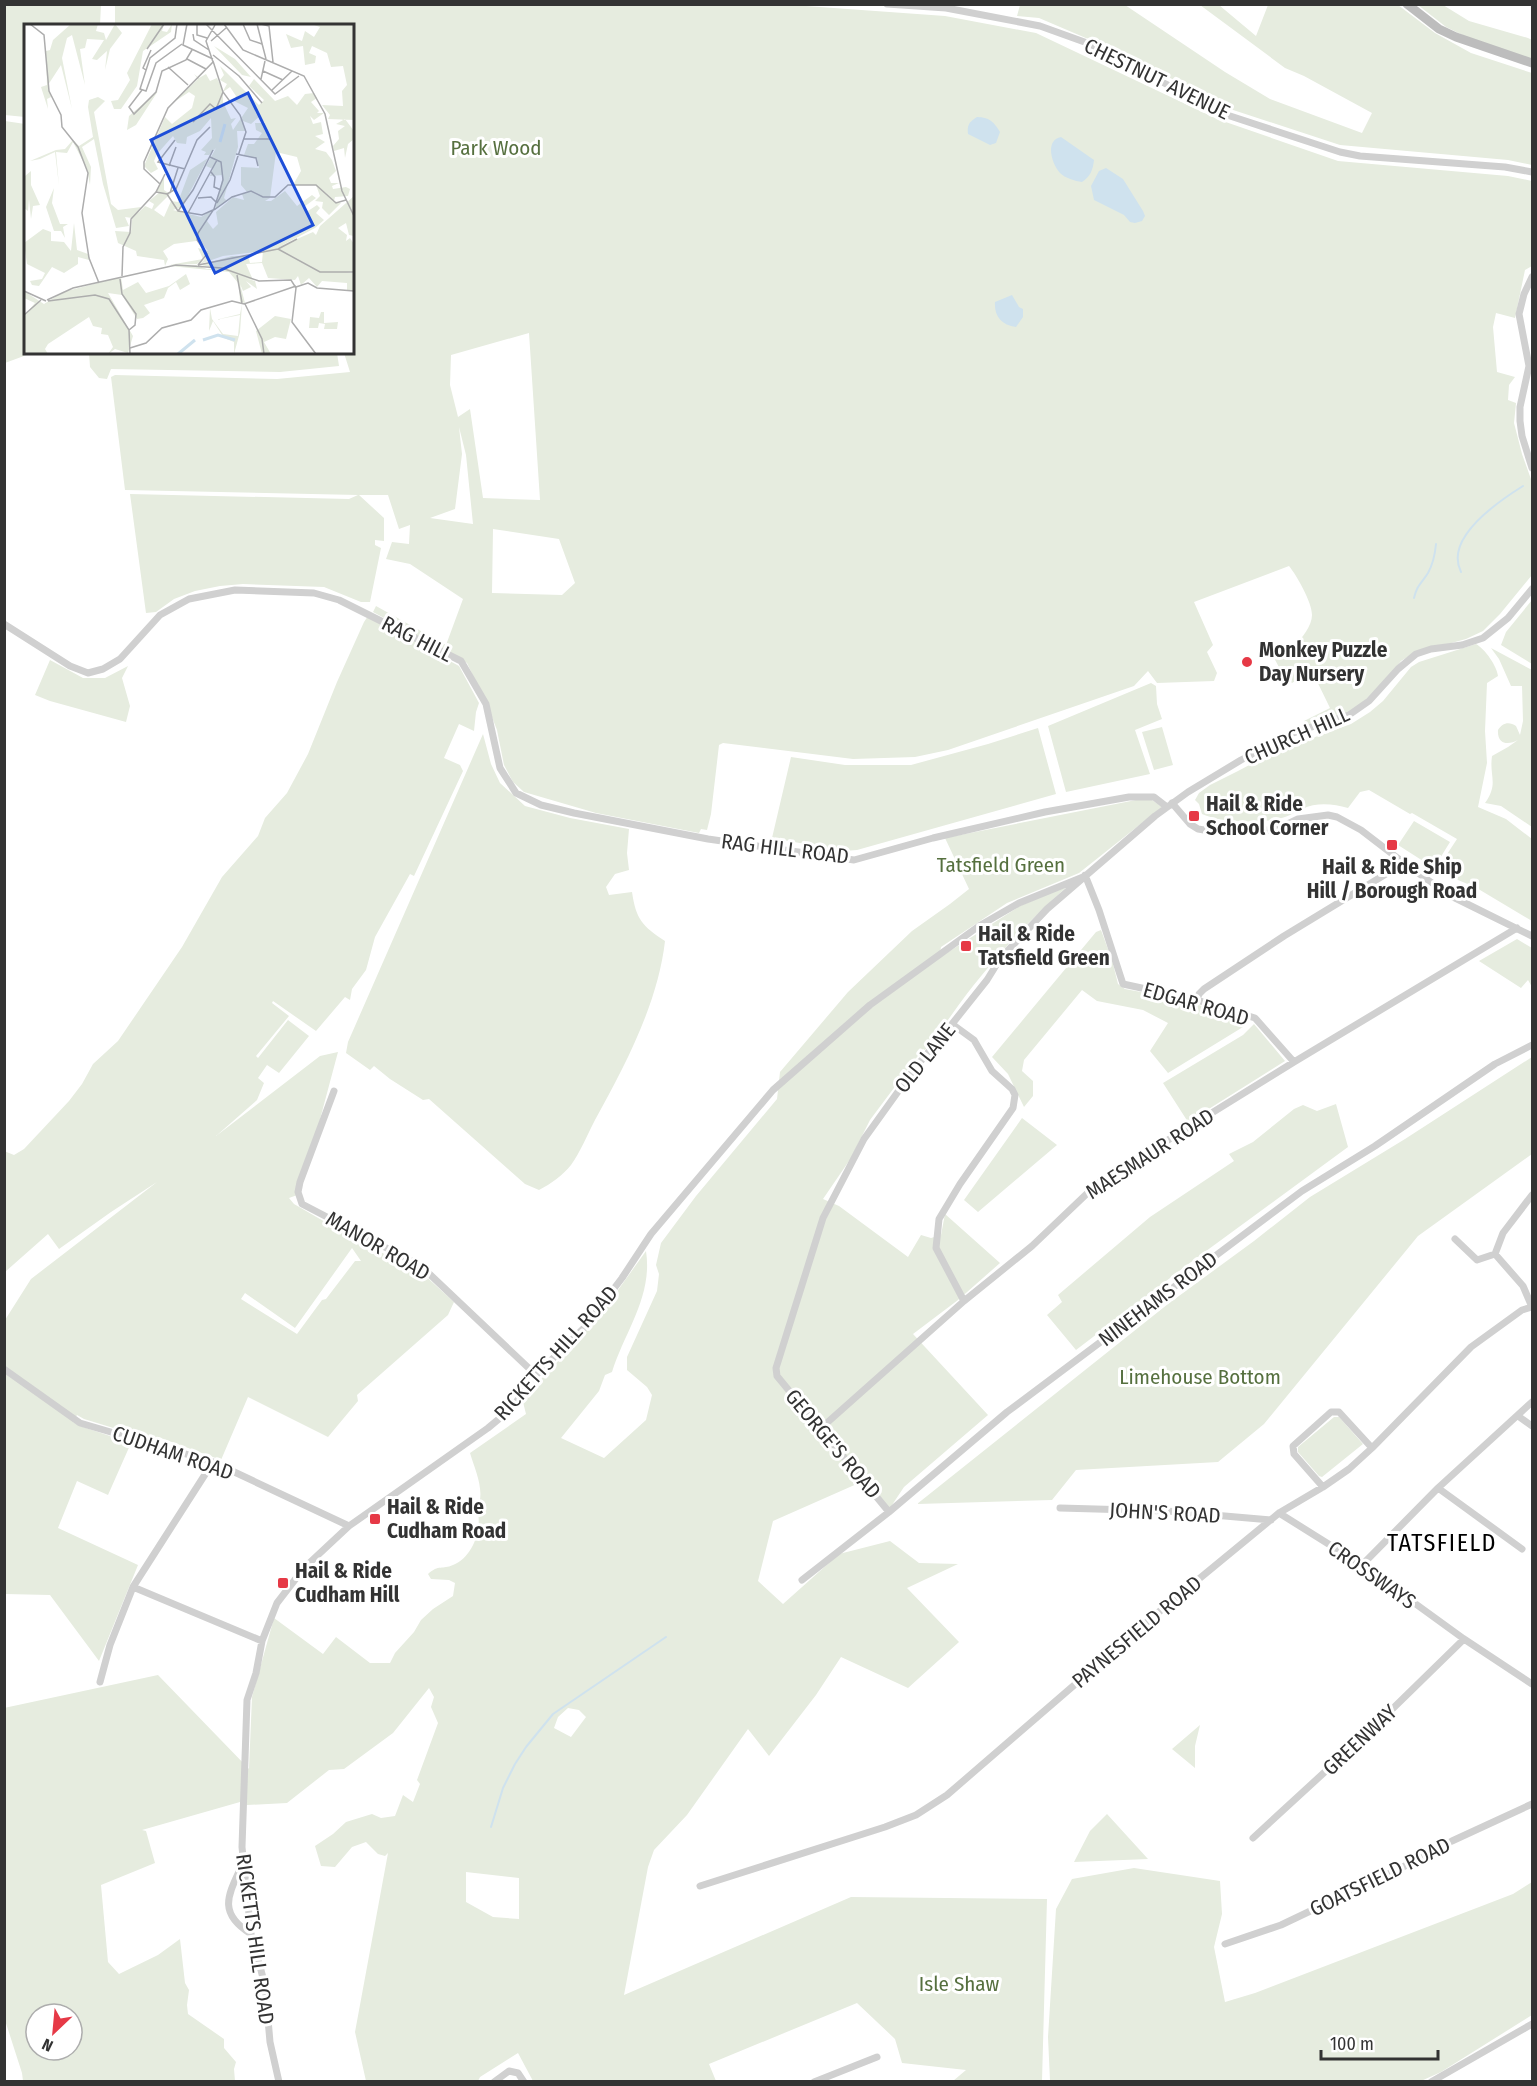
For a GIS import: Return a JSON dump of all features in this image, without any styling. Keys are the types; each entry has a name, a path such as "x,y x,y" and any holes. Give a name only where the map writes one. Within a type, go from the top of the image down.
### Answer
{"main road":[{"path":"1407,4 1439,29 1473,44 1533,63"}],"street":[{"name":"CHESTNUT AVENUE","path":"887,4 946,8 1040,26 1090,44 1221,113 1340,152 1360,156 1505,167 1533,172"},
{"path":"1533,277 1524,294 1519,314 1529,366 1520,416 1522,436 1533,468"},
{"name":"CHURCH HILL","path":"1170,805 1204,781 1282,738 1349,715 1369,701 1398,669 1416,654 1431,649 1462,645 1483,638 1508,618 1533,589"},
{"name":"RAG HILL","path":"4,624 70,666 88,673 103,669 120,660 160,615 189,599 235,590 314,593 339,600 461,661 486,705 489,718"},
{"name":"RAG HILL ROAD","path":"489,718 500,768 516,793 541,805 703,838 855,860 933,838 1034,814 1130,797 1154,797 1170,805"},
{"path":"1170,805 1190,824 1198,829 1210,831 1275,830 1298,819 1329,815 1337,817 1361,830 1449,895 1533,936"},
{"name":"OLD LANE","path":"777,1376 778,1358 823,1218 864,1139 876,1121 915,1068 987,980 1000,959 1047,909 1170,805"},
{"path":"1197,1000 1204,988 1244,961 1404,863"},
{"name":"EDGAR ROAD","path":"1084,876 1099,910 1123,984 1197,1000 1256,1018 1294,1062"},
{"name":"RICKETTS HILL ROAD","path":"279,2082 270,2042 265,1985 251,1934 242,1847 246,1700 256,1673 262,1641 277,1603 304,1568 349,1526 511,1409 536,1375 584,1328 622,1278 651,1234 773,1090 870,1005 979,926 1018,903 1084,876"},
{"name":"MAESMAUR ROAD","path":"820,1429 964,1301 1032,1246 1097,1184 1517,928"},
{"path":"952,1024 974,1040 993,1071 1012,1089 1015,1095 1013,1108 960,1184 939,1219 936,1248 964,1301"},
{"name":"NINEHAMS ROAD","path":"802,1580 889,1512 1007,1412 1302,1191 1375,1146 1495,1064 1533,1045"},
{"name":"MANOR ROAD","path":"334,1091 300,1182 298,1192 302,1204 420,1266 536,1375"},
{"path":"1495,1254 1503,1233 1533,1195"},
{"path":"1455,1239 1477,1260 1495,1254"},
{"path":"1495,1254 1523,1286 1532,1307"},
{"name":"PAYNESFIELD ROAD","path":"700,1886 885,1827 924,1810 947,1795 1160,1611 1279,1513 1348,1469 1372,1448 1471,1347 1522,1311 1532,1307"},
{"name":"CUDHAM ROAD","path":"4,1369 80,1422 213,1462 349,1526"},
{"name":"GEORGE'S ROAD","path":"777,1376 889,1512"},
{"path":"1362,1565 1438,1488 1533,1402"},
{"path":"1323,1487 1293,1454 1293,1446 1331,1412 1339,1412 1372,1448"},
{"path":"1518,1416 1533,1426"},
{"path":"100,1682 110,1645 133,1587 213,1462"},
{"path":"1438,1488 1522,1549"},
{"name":"JOHN'S ROAD","path":"1059,1508 1167,1511 1271,1520"},
{"name":"CROSSWAYS","path":"1279,1513 1362,1565 1464,1640"},
{"path":"133,1587 262,1641"},
{"path":"1464,1640 1533,1684"},
{"name":"GREENWAY","path":"1253,1838 1378,1724 1464,1640"},
{"name":"GOATSFIELD ROAD","path":"1225,1944 1281,1925 1409,1864 1452,1840 1533,1804"},
{"path":"243,1862 228,1894 229,1913 236,1925 251,1934"},
{"path":"1431,2082 1533,2024"},
{"path":"814,2082 877,2057"},
{"path":"494,2082 509,2071 518,2073 524,2082"}],"green space":[{"path":"5,4 101,5 100,24 24,24 24,117 5,115"},
{"name":"Park Wood","path":"778,4 945,16 1036,33 1217,119 1338,161 1508,176 1532,181 1532,266 1525,270 1515,318 1496,313 1493,327 1497,372 1515,377 1509,385 1508,400 1516,403 1514,423 1532,482 1532,575 1483,631 1466,639 1417,651 1401,661 1388,678 1355,710 1307,727 1304,721 1330,708 1312,671 1292,683 1281,671 1273,656 1280,647 1296,645 1312,619 1307,596 1289,566 1194,602 1213,645 1207,652 1217,673 1214,681 1157,683 1148,671 1134,686 948,750 915,757 853,759 723,743 719,745 707,830 701,829 699,833 596,813 524,792 513,782 504,765 497,730 467,663 373,612 376,606 446,645 463,599 410,564 386,559 392,542 409,544 410,525 399,529 388,495 359,495 384,518 384,541 375,540 375,545 381,548 370,602 361,602 324,587 243,584 195,591 174,599 156,612 146,613 130,494 349,499 358,495 125,490 111,377 115,375 277,379 350,372 344,354 354,354 354,24 115,24 115,5","holes":["529,333 540,500 483,498 470,409 458,417 450,385 451,355","459,427 466,455 473,524 430,518 455,509 462,454","493,529 559,539 575,583 562,595 492,593"]},
{"path":"1020,5 1125,5 1225,72 1270,99 1362,133 1372,113 1285,68 1200,5 1219,5 1256,36 1268,5 1398,5 1435,33 1471,53 1532,73 1532,165 1508,160 1340,145 1224,107 1135,59 1039,18 1017,16"},
{"path":"1418,5 1443,5 1469,21 1528,38 1532,40 1532,59 1467,37 1446,27"},
{"path":"5,121 24,124 24,354 29,354 5,363"},
{"path":"89,354 337,354 339,366 280,372 111,369 107,379 99,378 90,367"},
{"path":"1532,600 1532,664 1501,645 1506,632"},
{"path":"368,616 459,666 479,703 474,731 459,724 444,758 460,765 463,771 414,876 410,874 375,937 366,970 352,989 350,1000 345,997 316,1031 273,1001 272,1003 289,1016 256,1056 258,1058 288,1020 309,1036 279,1073 267,1065 258,1078 264,1083 257,1100 216,1136 320,1056 338,1052 300,1194 289,1198 294,1204 358,1241 421,1272 454,1302 448,1315 357,1395 358,1401 328,1437 248,1397 221,1460 158,1437 156,1441 77,1415 73,1422 80,1426 131,1443 108,1495 77,1481 58,1528 138,1565 99,1661 50,1595 5,1594 5,1320 31,1279 157,1182 59,1249 48,1234 5,1272 4,1151 14,1155 24,1149 69,1101 93,1064 118,1041 182,947 222,877 258,836 265,818 287,793 308,754","holes":["352,1248 361,1261 355,1261 297,1334 241,1299 245,1293 295,1328"]},
{"path":"1476,644 1490,658 1498,676 1487,683 1485,731 1487,763 1478,807 1506,819 1532,839 1532,921 1475,887 1436,871 1457,839 1369,790 1360,792 1348,808 1313,805 1285,817 1266,821 1231,821 1202,814 1195,800 1199,793 1210,785 1274,752 1351,724 1383,701 1411,667 1419,662"},
{"path":"1491,648 1532,670 1532,827 1501,806 1485,803 1493,785 1492,756 1518,740 1511,743 1502,741 1499,739 1498,730 1508,723 1516,726 1520,735 1523,721 1522,686 1511,686 1499,659"},
{"path":"50,660 83,678 105,678 128,666 122,678 130,706 126,722 35,695"},
{"path":"1151,683 1156,686 1157,704 1162,719 1135,730 1150,774 1066,792 1048,726"},
{"path":"1162,727 1173,765 1154,770 1142,732"},
{"path":"1038,728 1056,794 857,850 844,851 772,838 791,757 845,765 911,765"},
{"path":"483,734 491,764 500,783 525,806 570,818 629,829 627,853 629,870 615,874 606,887 609,895 632,892 641,921 665,941 648,1011 618,1078 571,1165 557,1179 539,1190 525,1184 429,1099 423,1100 374,1066 370,1070 346,1053 348,1042"},
{"path":"1136,800 1152,800 1162,807 1079,873 1007,903 941,947 939,958 1020,906 1069,885 1043,908 1007,946 973,986 932,1042 925,1050 923,1049 870,1120 851,1158 823,1199 839,1206 908,1257 921,1235 931,1238 941,1235 945,1214 1000,1263 958,1300 913,1334 988,1415 904,1487 888,1511 859,1483 773,1521 758,1581 783,1604 839,1554 890,1541 919,1563 958,1564 907,1588 959,1642 908,1688 841,1657 816,1695 769,1756 748,1729 687,1815 654,1850 648,1867 624,1995 851,1897 1047,1899 1042,2081 953,2081 966,2070 902,2063 895,2039 857,2003 709,2064 716,2081 533,2081 518,2053 480,2077 478,2081 366,2081 355,2032 388,1853 385,1856 378,1854 366,1842 352,1847 335,1867 321,1866 315,1846 346,1822 372,1814 381,1818 395,1816 403,1795 413,1802 420,1784 417,1780 438,1723 431,1707 434,1697 429,1688 393,1733 344,1769 329,1770 287,1803 247,1805 247,1800 142,1830 146,1831 155,1863 101,1885 108,1962 119,1974 158,1955 180,1939 185,1983 189,1990 188,2014 224,2039 224,2048 236,2062 235,2081 23,2081 4,2017 4,1708 158,1675 249,1769 252,1697 274,1618 323,1654 336,1637 370,1663 390,1663 421,1620 453,1596 455,1583 449,1580 431,1579 428,1574 435,1569 460,1561 475,1541 479,1525 477,1509 480,1488 470,1453 526,1414 523,1402 527,1394 608,1304 646,1251 647,1267 642,1298 612,1372 605,1375 599,1391 561,1438 604,1458 646,1420 652,1395 647,1387 627,1370 627,1357 657,1291 659,1274 656,1265 661,1243 696,1196 777,1099 780,1072 848,992 912,931 969,889 945,838","holes":["568,1708 579,1710 586,1717 571,1737 554,1728 558,1717","466,1872 519,1878 519,1919 493,1917 466,1902"]},
{"path":"1414,821 1450,842 1434,868 1398,845"},
{"path":"1101,930 1118,984 1125,989 1173,998 1249,1021 1243,1027 1168,1073 1150,1051 1168,1023 1143,1010 1097,1001 1082,990 1024,1060 1022,1071 1033,1081 1033,1096 1024,1107 1008,1074 992,1057 1096,932"},
{"path":"1517,939 1532,948 1532,987 1528,980 1521,988 1479,961"},
{"path":"1254,1024 1285,1061 1188,1122 1163,1083 1243,1035"},
{"name":"Limehouse Bottom","path":"1532,1057 1532,1154 1418,1236 1264,1424 1218,1462 1076,1470 1052,1500 917,1504 1168,1304 1310,1197"},
{"path":"1336,1104 1348,1147 1076,1350 1047,1315 1062,1302 1058,1295 1150,1217 1234,1161 1229,1154 1253,1142 1294,1109 1303,1105 1317,1111"},
{"path":"1022,1118 1057,1145 978,1212 964,1200"},
{"path":"1334,1417 1339,1417 1363,1444 1322,1477 1298,1452 1298,1447"},
{"path":"1200,1725 1195,1746 1195,1768 1172,1749"},
{"path":"1107,1814 1148,1859 1074,1862 1090,1831"},
{"path":"1134,1868 1220,1881 1222,1914 1214,1947 1225,2002 1255,1993 1513,1894 1532,1882 1532,2015 1441,2072 1421,2081 1050,2081 1048,2037 1056,1909 1072,1879"}],"water":[{"path":"977,117 988,119 996,125 1000,132 996,143 990,145 968,134 969,124"},
{"path":"1061,137 1094,160 1091,173 1082,182 1062,175 1054,164 1051,147 1056,139"},
{"path":"1106,168 1123,179 1143,211 1145,216 1142,221 1130,222 1124,215 1094,200 1091,186 1099,171"},
{"path":"1012,295 1019,307 1023,309 1023,317 1016,327 1002,322 997,316 995,307 995,302"}],"waterway":[{"path":"1461,572 1458,559 1460,546 1467,534 1488,511 1523,486"},
{"path":"1414,598 1431,566 1436,544"},
{"path":"491,1827 503,1788 515,1764 553,1714 666,1637"}],"place":[{"name":"Monkey Puzzle Day Nursery","path":"1247,662"},
{"name":"Hail & Ride School Corner","path":"1194,816"},
{"name":"Hail & Ride Ship Hill / Borough Road","path":"1392,845"},
{"name":"Hail & Ride Tatsfield Green","path":"966,946"},
{"name":"Hail & Ride Cudham Road","path":"375,1519"},
{"name":"Hail & Ride Cudham Hill","path":"283,1583"}],"district":[{"name":"TATSFIELD","path":"1442,1543"}],"park label":[{"name":"Tatsfield Green","path":"1001,865"},
{"name":"Isle Shaw","path":"959,1984"}]}
